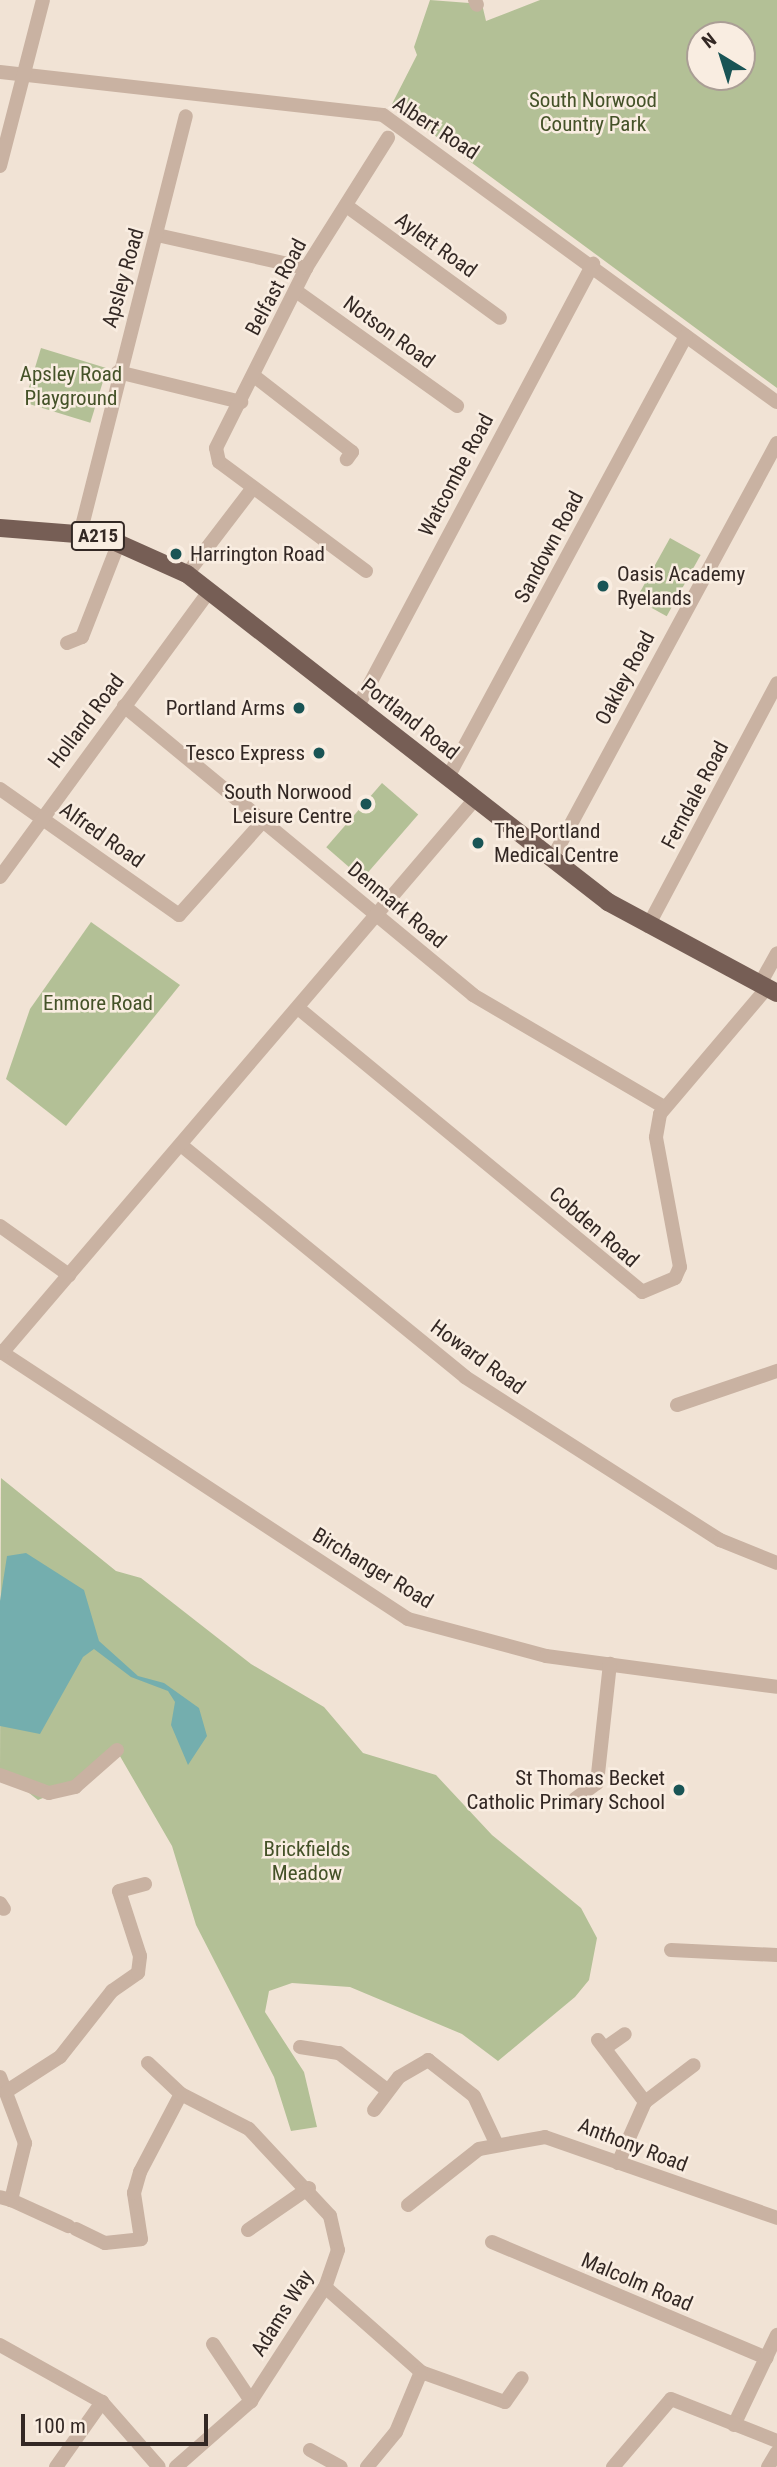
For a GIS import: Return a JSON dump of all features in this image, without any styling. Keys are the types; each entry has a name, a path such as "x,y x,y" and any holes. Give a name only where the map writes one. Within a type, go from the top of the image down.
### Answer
{"main road":[{"name":"Portland Road","path":"0,528 80,534 119,542 187,574 361,698 448,777 552,859 648,926 768,988"}],"street":[{"path":"0,166 43,0"},
{"name":"Albert Road","path":"0,72 383,114 593,264 777,402"},
{"name":"Apsley Road","path":"80,534 118,372 157,235 186,116"},
{"name":"Belfast Road","path":"252,489 219,462 216,447 241,402 306,268 348,207 388,138"},
{"name":"Aylett Road","path":"348,207 500,317"},
{"path":"157,235 306,268"},
{"name":"Watcombe Road","path":"361,698 593,264"},
{"name":"Notson Road","path":"296,291 457,406"},
{"name":"Sandown Road","path":"448,777 686,336"},
{"path":"118,372 241,402"},
{"path":"254,376 352,452 347,459"},
{"name":"Oakley Road","path":"552,859 777,443"},
{"path":"187,574 252,489 366,571"},
{"path":"67,643 82,637 119,542"},
{"name":"Holland Road","path":"0,877 40,817 209,591"},
{"name":"Ferndale Road","path":"648,926 777,683"},
{"name":"Denmark Road","path":"124,706 472,995 664,1107"},
{"name":"Alfred Road","path":"0,789 179,915 263,821"},
{"path":"1,1352 475,799"},
{"name":"Cobden Road","path":"298,1008 642,1292 680,1271 656,1137 664,1107 768,988 777,953"},
{"name":"Howard Road","path":"181,1145 465,1377 709,1533 777,1563"},
{"path":"0,1226 69,1275"},
{"name":"Birchanger Road","path":"1,1352 408,1619 535,1654 777,1687"},
{"path":"677,1405 777,1370"},
{"path":"575,1799 597,1783 610,1664"},
{"path":"0,1775 49,1793 75,1787 117,1750"},
{"path":"7,2091 60,2057 112,1992 138,1973 141,1956 119,1891 145,1884"},
{"path":"671,1950 777,1955"},
{"path":"625,2034 601,2044 645,2102"},
{"path":"300,2048 339,2053 387,2090"},
{"name":"Adams Way","path":"148,2063 181,2094 233,2116 309,2188 337,2235 325,2287 251,2401 176,2467"},
{"path":"374,2110 387,2090 419,2064 439,2063 474,2096 496,2143"},
{"path":"618,2163 645,2102 694,2065"},
{"path":"0,2077 25,2143 6,2198 105,2243 141,2238 137,2182 148,2149 181,2094"},
{"name":"Anthony Road","path":"408,2205 462,2158 496,2143 560,2140 777,2218"},
{"path":"248,2230 309,2188"},
{"name":"Malcolm Road","path":"492,2242 768,2358"},
{"path":"325,2287 421,2372 505,2402 522,2378"},
{"path":"734,2425 777,2335"},
{"path":"213,2344 251,2401"},
{"path":"0,2345 102,2402 159,2467"},
{"path":"367,2467 396,2432 421,2372"},
{"path":"613,2467 671,2399 777,2441"},
{"path":"56,2467 102,2402"},
{"path":"310,2449 341,2467"},
{"path":"768,2467 777,2452"}],"green space":[{"name":"South Norwood Country Park","path":"430,0 482,4 486,21 540,0 777,0 777,388 392,104 417,55 414,47"},
{"name":"Apsley Road Playground","path":"41,348 107,368 90,423 24,403"},
{"path":"670,538 701,555 667,616 636,599"},
{"name":"South Norwood Leisure Centre","path":"382,783 418,814 362,879 326,847"},
{"name":"Enmore Road","path":"91,922 180,985 66,1126 6,1079 30,1009"},
{"name":"Brickfields Meadow","path":"1,1478 116,1571 141,1578 251,1664 324,1707 363,1753 436,1775 492,1835 581,1908 597,1938 589,1980 575,1997 498,2061 462,2034 350,1987 292,1983 269,1991 265,2012 304,2072 317,2127 291,2131 274,2077 196,1925 172,1846 117,1751 75,1785 38,1800 0,1770"}],"water":[{"path":"26,1553 84,1590 99,1641 138,1676 164,1683 199,1708 207,1736 188,1765 171,1725 175,1702 168,1691 131,1677 94,1649 83,1657 40,1734 0,1726 0,1601 7,1556"}],"place":[{"name":"Harrington Road","path":"176,554"},
{"name":"Oasis Academy Ryelands","path":"603,586"},
{"name":"Portland Arms","path":"299,708"},
{"name":"Tesco Express","path":"319,753"},
{"name":"South Norwood Leisure Centre","path":"366,804"},
{"name":"The Portland Medical Centre","path":"478,843"},
{"name":"St Thomas Becket Catholic Primary School","path":"679,1790"}]}
